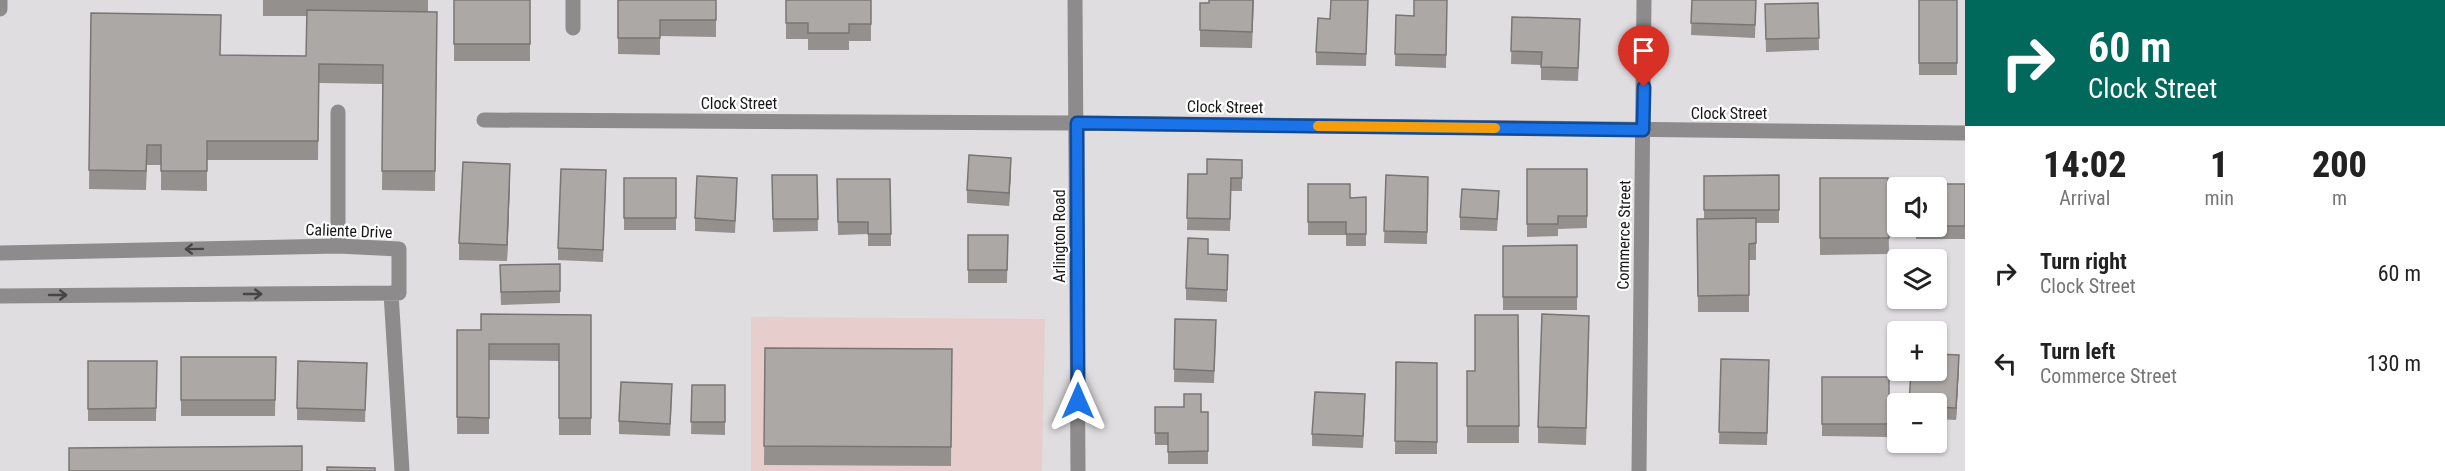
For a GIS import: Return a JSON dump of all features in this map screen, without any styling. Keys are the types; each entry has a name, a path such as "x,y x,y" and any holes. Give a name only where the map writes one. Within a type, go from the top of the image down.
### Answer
{"street":[{"path":"0,0 0,9"},
{"path":"573,0 573,28"},
{"name":"Arlington Road","path":"1075,0 1078,471"},
{"name":"Commerce Street","path":"1639,471 1644,0"},
{"path":"338,112 338,246"},
{"name":"Clock Street","path":"484,120 1077,123 1965,133"},
{"name":"Caliente Drive","path":"0,253 338,246 399,249 399,293 391,293"},
{"path":"0,296 391,293 402,471"}],"shaded area":[{"path":"751,317 1045,319 1042,471 751,471"}],"building":[{"path":"454,0 530,0 530,44 454,44"},
{"path":"618,0 716,0 716,20 660,20 660,38 618,38"},
{"path":"786,0 871,0 871,24 849,24 849,33 808,33 808,23 786,23"},
{"path":"1209,0 1253,0 1252,32 1200,30 1200,3 1209,3"},
{"path":"1331,0 1368,0 1366,54 1316,52 1318,18 1330,19"},
{"path":"1414,0 1447,0 1446,55 1395,54 1396,15 1414,16"},
{"path":"1692,0 1756,0 1755,25 1691,23"},
{"path":"1919,0 1957,0 1957,63 1919,63"},
{"path":"1818,3 1819,38 1766,39 1765,4"},
{"path":"307,10 437,12 435,171 382,171 383,65 319,64 318,141 207,141 207,171 161,171 161,145 147,145 146,171 89,170 91,13 221,15 220,55 306,56"},
{"path":"1512,17 1580,19 1578,68 1541,67 1542,52 1511,51"},
{"path":"969,155 1011,158 1009,193 967,190"},
{"path":"1207,159 1242,160 1242,178 1231,178 1230,219 1187,218 1188,174 1207,174"},
{"path":"463,162 510,164 507,245 459,243"},
{"path":"561,169 606,170 603,250 558,248"},
{"path":"1527,169 1587,169 1587,216 1558,216 1558,224 1527,224"},
{"path":"772,175 817,175 818,219 773,219"},
{"path":"1386,175 1428,177 1427,232 1384,231"},
{"path":"1779,175 1779,210 1704,210 1704,176"},
{"path":"697,176 737,178 735,221 695,218"},
{"path":"624,178 676,178 676,218 624,218"},
{"path":"1820,178 1887,178 1887,237 1889,238 1820,238"},
{"path":"837,179 890,179 891,234 868,234 868,222 838,222"},
{"path":"1308,184 1350,184 1350,198 1366,197 1366,234 1346,234 1346,222 1308,222"},
{"path":"1947,184 1965,184 1965,226 1947,226"},
{"path":"1462,189 1499,191 1497,219 1460,217"},
{"path":"1756,218 1756,243 1749,244 1749,295 1698,296 1697,219"},
{"path":"968,235 1008,235 1007,270 968,270"},
{"path":"1188,238 1208,239 1208,254 1228,255 1227,290 1186,288"},
{"path":"1577,245 1577,297 1503,297 1503,246"},
{"path":"560,264 560,291 501,292 500,265"},
{"path":"481,314 591,315 591,418 559,418 559,344 489,344 489,418 457,417 457,330 481,330"},
{"path":"1542,314 1589,316 1586,428 1538,427"},
{"path":"1475,315 1518,315 1519,426 1467,426 1467,371 1475,371"},
{"path":"1175,319 1216,320 1214,371 1174,369"},
{"path":"765,348 952,349 951,447 764,446"},
{"path":"1947,354 1959,355 1956,408 1947,408 1947,393 1910,393 1910,381 1947,381"},
{"path":"181,357 276,357 275,400 181,400"},
{"path":"1721,359 1769,360 1767,433 1719,432"},
{"path":"88,361 157,361 156,408 88,409"},
{"path":"298,361 367,363 365,410 297,408"},
{"path":"1396,362 1437,363 1437,442 1395,441"},
{"path":"1822,377 1887,377 1889,393 1887,393 1887,424 1822,424"},
{"path":"621,382 672,384 670,424 619,421"},
{"path":"692,385 725,385 725,422 691,422"},
{"path":"1315,392 1365,394 1363,436 1312,434"},
{"path":"1184,394 1201,394 1201,412 1208,412 1208,451 1168,452 1168,433 1155,433 1155,407 1184,407"},
{"path":"302,446 302,471 69,471 69,448"},
{"path":"327,467 375,468 375,471 327,471"}],"slow traffic":[{"path":"1318,126 1495,128"}],"route":[{"path":"1078,401 1077,123 1643,130 1644,87"}]}
